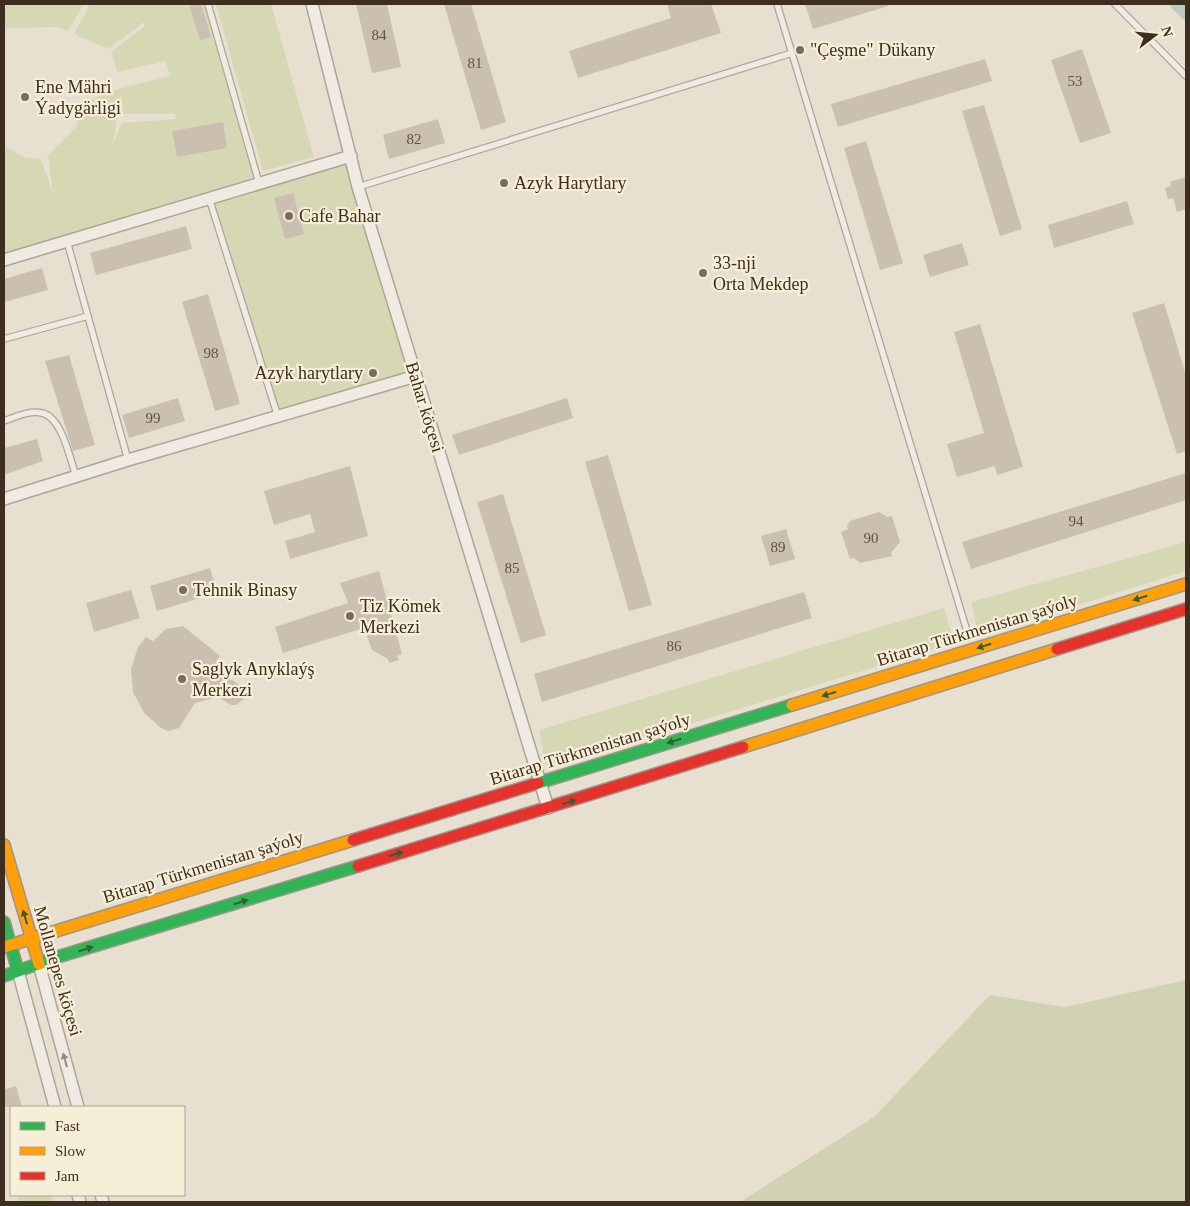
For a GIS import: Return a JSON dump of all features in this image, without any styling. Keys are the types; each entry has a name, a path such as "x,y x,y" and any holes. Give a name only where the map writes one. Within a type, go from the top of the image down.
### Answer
{"main road":[{"name":"Bitarap Türkmenistan şaýoly","path":"7,946 1186,584"},
{"path":"4,976 1186,609"},
{"name":"Mollanepes köçesi","path":"4,845 39,964"},
{"path":"4,922 7,946 18,971"}],"street":[{"name":"Bahar köçesi","path":"312,4 358,187 548,808"},
{"path":"4,260 259,182 351,156"},
{"path":"4,499 128,460 416,376"},
{"name":"Mollanepes köçesi","path":"39,964 78,1106"},
{"path":"18,971 54,1106"}],"lane":[{"path":"208,4 259,182"},
{"path":"777,4 967,631"},
{"path":"1115,4 1186,76"},
{"path":"358,187 792,53"},
{"path":"209,198 278,417"},
{"path":"67,240 128,460"},
{"path":"4,339 88,316"},
{"path":"4,421 31,413 41,412 50,416 61,432 76,476"}],"green space":[{"path":"4,4 84,4 68,31 57,27 8,28 4,30"},
{"path":"90,4 208,4 259,183 4,260 4,146 26,158 41,159 53,194 48,155 77,126 77,105 122,88 170,76 166,61 117,72 112,51 144,27 144,22 108,49 74,34","holes":["121,92 123,114 175,114 176,119 122,123 113,144"]},
{"path":"216,4 271,4 314,157 263,171"},
{"path":"345,163 409,372 274,413 210,204"},
{"path":"1186,542 1186,571 979,636 971,602"},
{"path":"944,608 954,643 552,766 545,764 539,730"},
{"path":"1186,980 1186,1202 740,1202 874,1117 990,995 1065,1007"},
{"path":"17,1196 52,1196 54,1202 19,1202"}],"building":[{"path":"189,4 201,4 211,37 200,40"},
{"path":"356,4 387,4 401,67 372,73"},
{"path":"444,4 471,4 506,122 481,130"},
{"path":"667,4 711,4 721,33 578,78 569,51 671,18"},
{"path":"805,4 887,4 888,6 813,29"},
{"path":"1082,49 1111,133 1080,143 1051,60"},
{"path":"985,59 992,81 838,127 831,104"},
{"path":"984,105 1022,229 1000,236 962,111"},
{"path":"438,119 445,143 389,159 383,135"},
{"path":"223,122 227,148 177,157 172,131"},
{"path":"866,141 903,263 880,270 844,148"},
{"path":"1186,177 1186,209 1177,212 1173,198 1168,199 1165,188 1171,186 1170,182"},
{"name":"Cafe Bahar","path":"293,193 304,234 285,239 274,198"},
{"path":"1127,201 1134,224 1054,248 1048,225"},
{"path":"186,226 192,249 96,275 90,253"},
{"path":"962,243 969,265 930,277 923,255"},
{"path":"42,268 48,290 4,302 4,279"},
{"path":"208,294 240,404 215,411 182,302"},
{"path":"1164,303 1186,375 1186,451 1177,454 1132,313"},
{"path":"980,324 1023,467 997,475 995,466 957,477 947,444 984,433 954,332"},
{"path":"69,355 95,445 73,451 45,361"},
{"path":"178,398 185,421 129,438 122,415"},
{"path":"567,398 573,418 459,455 452,435"},
{"path":"37,439 43,461 4,475 4,448"},
{"path":"608,455 652,605 629,611 585,462"},
{"path":"350,466 368,536 290,559 285,541 315,532 310,514 274,525 264,491"},
{"path":"1186,473 1186,500 971,569 962,542"},
{"path":"503,494 546,635 521,643 477,502"},
{"path":"879,512 887,517 892,516 900,542 891,553 892,556 860,563 854,558 850,559 841,532 848,529 847,526 850,521"},
{"path":"786,529 795,559 770,566 761,536"},
{"name":"Tehnik Binasy","path":"210,568 217,593 157,611 150,586"},
{"name":"Tiz Kömek Merkezi","path":"379,571 402,654 397,656 399,660 389,663 388,659 372,650 364,628 283,653 275,627 348,603 340,583"},
{"path":"131,590 140,618 94,632 86,603"},
{"path":"804,592 812,618 542,702 534,674"},
{"name":"Saglyk Anyklaýş Merkezi","path":"183,626 220,656 216,661 219,672 243,687 246,694 244,699 236,705 231,705 218,697 195,703 179,728 168,731 161,728 144,713 133,692 131,669 138,647 146,637 153,641 166,629"},
{"path":"16,1086 22,1106 4,1107 4,1090"}],"waterway":[{"path":"1176,4 1186,14"}],"traffic: fast":[{"path":"538,783 792,705"},
{"path":"4,976 54,958 358,866"},
{"path":"4,922 18,971"}],"traffic: slow":[{"path":"792,705 1186,584"},
{"path":"743,747 1057,649"},
{"path":"4,947 353,840"},
{"path":"4,845 39,964"}],"traffic: jam":[{"path":"1057,649 1186,609"},
{"path":"358,866 743,747"},
{"path":"353,840 538,783"}],"place":[{"name":"\"Çeşme\" Dükany","path":"800,50"},
{"name":"Ene Mähri Ýadygärligi","path":"25,97"},
{"name":"Azyk Harytlary","path":"504,183"},
{"name":"Cafe Bahar","path":"289,216"},
{"name":"33-nji Orta Mekdep","path":"703,273"},
{"name":"Azyk harytlary","path":"373,373"},
{"name":"Tehnik Binasy","path":"183,590"},
{"name":"Tiz Kömek Merkezi","path":"350,616"},
{"name":"Saglyk Anyklaýş Merkezi","path":"182,679"}]}
